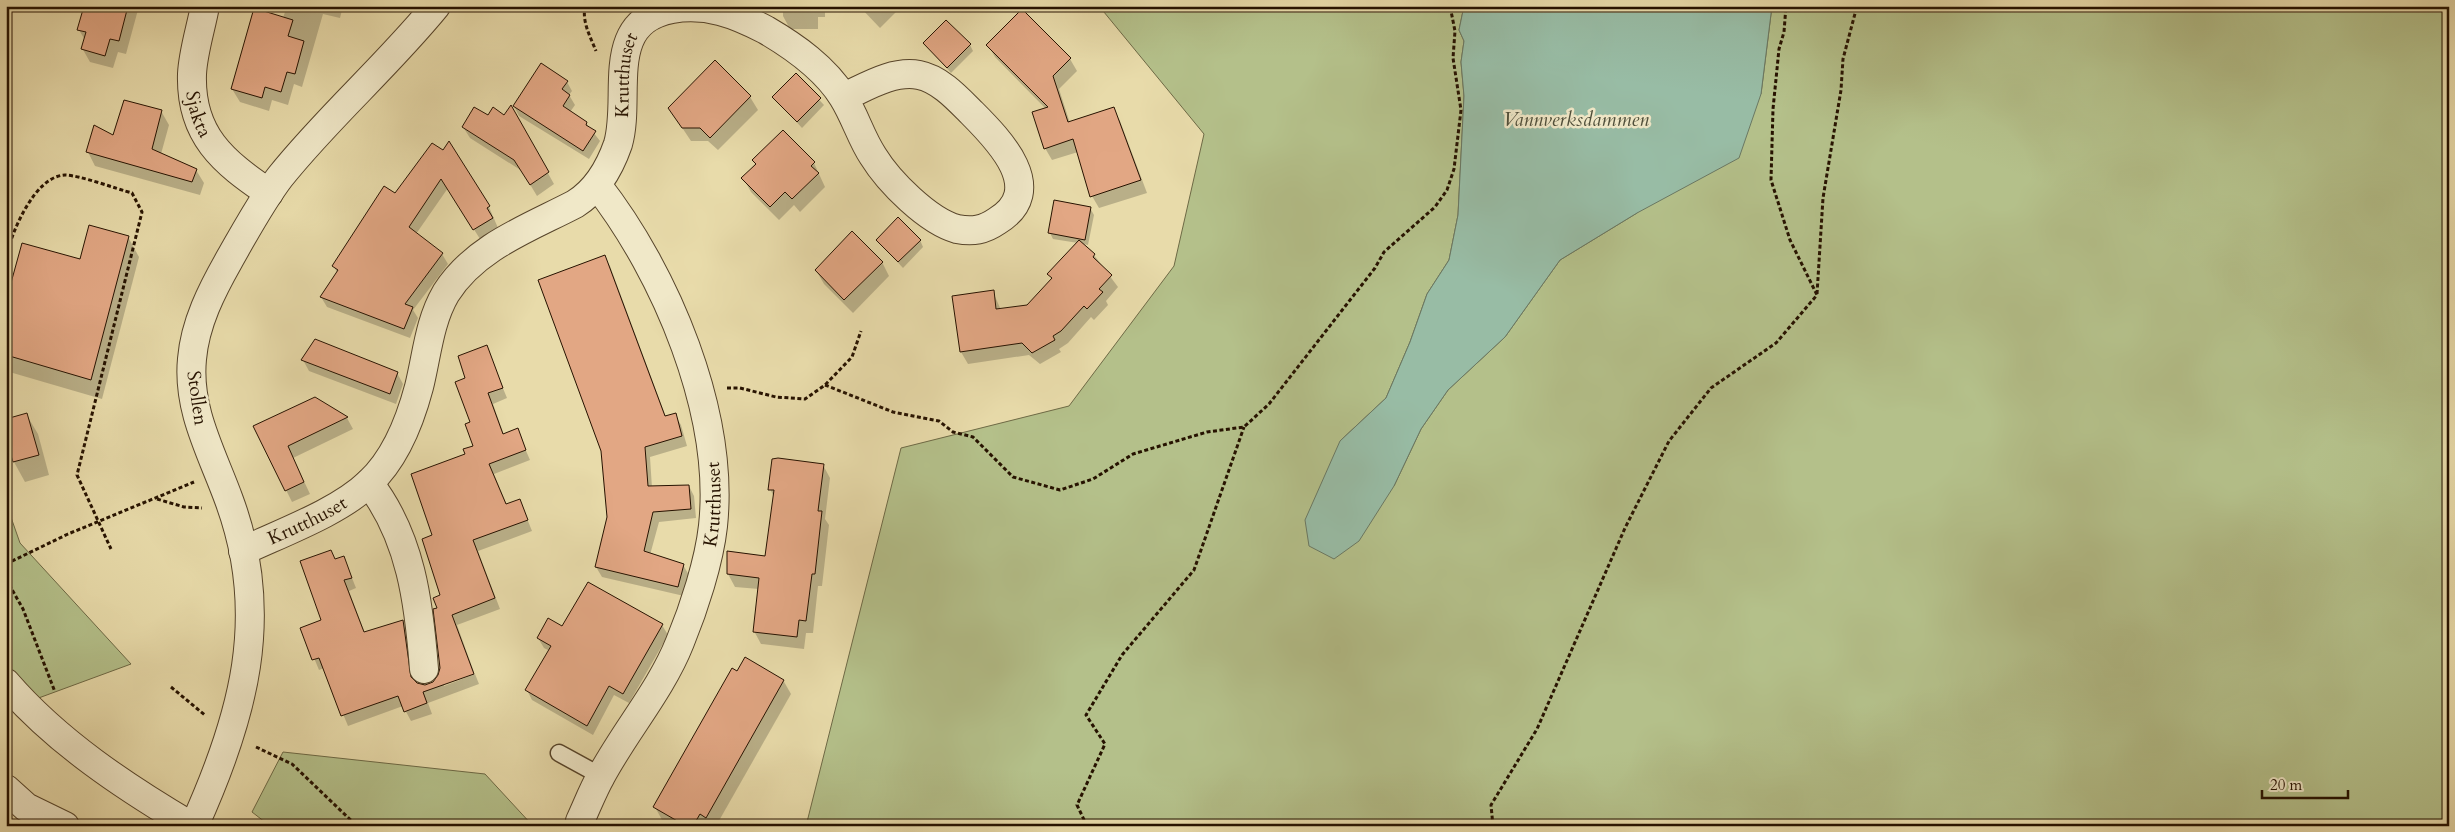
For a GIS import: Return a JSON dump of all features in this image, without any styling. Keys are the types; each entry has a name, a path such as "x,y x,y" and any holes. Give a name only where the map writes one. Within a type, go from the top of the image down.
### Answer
{"street":[{"name":"Sjakta","path":"205,6 192,74 199,122 213,148 232,168 269,193"},
{"name":"Stollen","path":"193,826 218,773 231,736 242,691 251,626 249,586 243,552 229,500 204,442 196,410 192,358 200,323 213,289 269,193 302,153 410,39 436,6"},
{"name":"Krutthuset","path":"243,552 331,509 369,483 395,448 408,421 419,387 428,337 436,313 447,292 486,251 575,204 587,196 597,185 618,144 622,119 625,52 630,38 638,26 650,16 662,11 707,6 738,16 803,55 828,76 844,98 874,158 925,212 948,226 969,231 985,228 1000,220 1011,210 1019,193 1013,162 1000,141 940,84 920,75 901,76 885,79 844,98"},
{"name":"Krutthuset","path":"580,821 601,776 680,644 703,568 713,527 715,488 713,456 698,389 684,345 662,292 618,212 597,185"},
{"path":"369,483 385,504 407,554 421,636 424,669"},
{"path":"10,698 49,724 81,752 145,799 193,826"},
{"path":"6,789 26,807 65,826"}],"lane":[{"path":"558,753 601,776"}],"path":[{"path":"1086,826 1077,806 1105,744 1086,715 1122,655 1194,570 1244,427 1269,404 1375,268 1384,252 1435,207 1447,190 1458,145 1460,110 1453,58 1455,31 1450,6"},
{"path":"1786,6 1784,32 1779,49 1772,109 1771,180 1790,240 1817,295"},
{"path":"1493,826 1491,805 1536,729 1625,528 1669,441 1711,388 1776,343 1817,295 1823,198 1841,90 1843,59 1858,6"},
{"path":"6,257 29,202 49,178 66,175 132,193 142,212 77,475 111,549"},
{"path":"698,389 740,388 776,396 805,399 825,386 852,357 862,332"},
{"path":"825,386 893,412 939,421 953,432 973,437 1013,477 1060,490 1094,479 1133,454 1207,432 1244,427"},
{"path":"6,564 97,522 156,499 217,471"},
{"path":"156,499 196,509 229,500"},
{"path":"6,579 24,609 55,694 49,724"},
{"path":"171,687 231,736 292,764 357,826"}],"shaded area":[{"path":"1099,6 1464,6 1459,30 1464,41 1461,62 1464,96 1458,215 1449,260 1427,294 1410,342 1386,398 1340,441 1394,486 1421,429 1448,390 1505,337 1560,260 1637,213 1761,94 1772,6 2449,6 2449,826 806,826 901,448 1069,406 1174,266 1204,134"},
{"path":"6,503 20,543 131,664 6,710"},
{"path":"283,752 485,774 533,826 270,826 252,812"}],"water":[{"name":"Vannverksdammen","path":"1464,6 1772,6 1761,94 1739,158 1637,213 1560,260 1505,337 1448,390 1421,429 1394,486 1359,541 1334,559 1309,546 1305,520 1340,441 1386,398 1410,342 1427,294 1449,260 1458,215 1464,96 1461,62 1464,41 1459,30"}],"building":[{"path":"84,6 128,6 119,41 110,39 105,56 81,49 86,32 77,30"},
{"path":"254,8 293,20 288,36 304,41 295,74 287,72 281,92 265,87 262,98 231,89"},
{"path":"1022,9 1071,58 1053,76 1068,122 1114,107 1141,180 1090,197 1073,139 1044,149 1032,112 1048,107 986,45"},
{"path":"946,20 971,44 947,68 923,43"},
{"path":"715,60 751,96 710,138 700,128 682,128 668,108"},
{"path":"541,63 568,81 562,89 570,95 563,106 587,122 586,125 596,131 583,151 513,106"},
{"path":"796,73 821,98 797,122 772,97"},
{"path":"124,100 162,110 152,149 197,169 192,182 86,152 94,125 113,135"},
{"path":"511,105 549,172 530,185 514,160 462,127 474,107 488,115 493,107 504,115"},
{"path":"783,130 815,162 811,166 819,173 792,199 785,192 770,207 741,178 756,164 752,160"},
{"path":"449,141 490,206 487,208 493,218 473,230 441,179 409,227 443,253 405,304 413,307 404,329 320,297 338,270 332,266 384,186 395,193 432,143 443,150"},
{"path":"1054,200 1091,207 1085,240 1048,233"},
{"path":"898,217 921,240 898,262 876,240"},
{"path":"89,225 129,236 91,380 6,355 6,301 22,243 80,259"},
{"path":"852,231 883,262 844,300 815,270"},
{"path":"1079,240 1095,254 1093,257 1112,275 1099,289 1103,292 1087,309 1084,306 1061,331 1053,336 1055,340 1032,353 1022,343 960,352 952,296 994,290 996,309 1027,305 1052,278 1047,274"},
{"path":"605,255 665,416 676,413 682,436 645,447 648,486 689,485 691,509 653,512 644,551 684,564 678,587 595,567 607,517 601,451 538,280"},
{"path":"315,339 398,372 390,394 301,360"},
{"path":"487,345 503,388 488,393 503,434 518,428 526,450 489,464 506,504 520,499 528,520 473,540 495,598 452,615 474,674 423,692 427,703 404,712 398,696 341,716 319,658 312,660 300,628 321,620 300,561 331,550 335,559 344,556 352,578 344,580 364,632 403,620 411,677 417,683 425,685 433,682 440,668 433,609 437,608 433,598 440,595 422,539 432,535 411,474 465,454 463,449 473,446 465,424 470,422 455,382 465,378 458,356"},
{"path":"315,397 348,417 288,446 304,482 285,491 253,426"},
{"path":"27,413 39,455 13,462 6,439 6,419"},
{"path":"778,458 824,464 818,511 822,511 815,574 812,574 806,621 799,620 797,637 753,632 759,578 727,574 727,551 765,556 774,490 768,490 772,459"},
{"path":"588,582 663,624 623,694 609,686 587,726 525,690 551,646 537,638 548,618 562,626"},
{"path":"745,657 784,680 706,818 700,814 693,826 686,826 653,807 732,668 737,671"}]}
